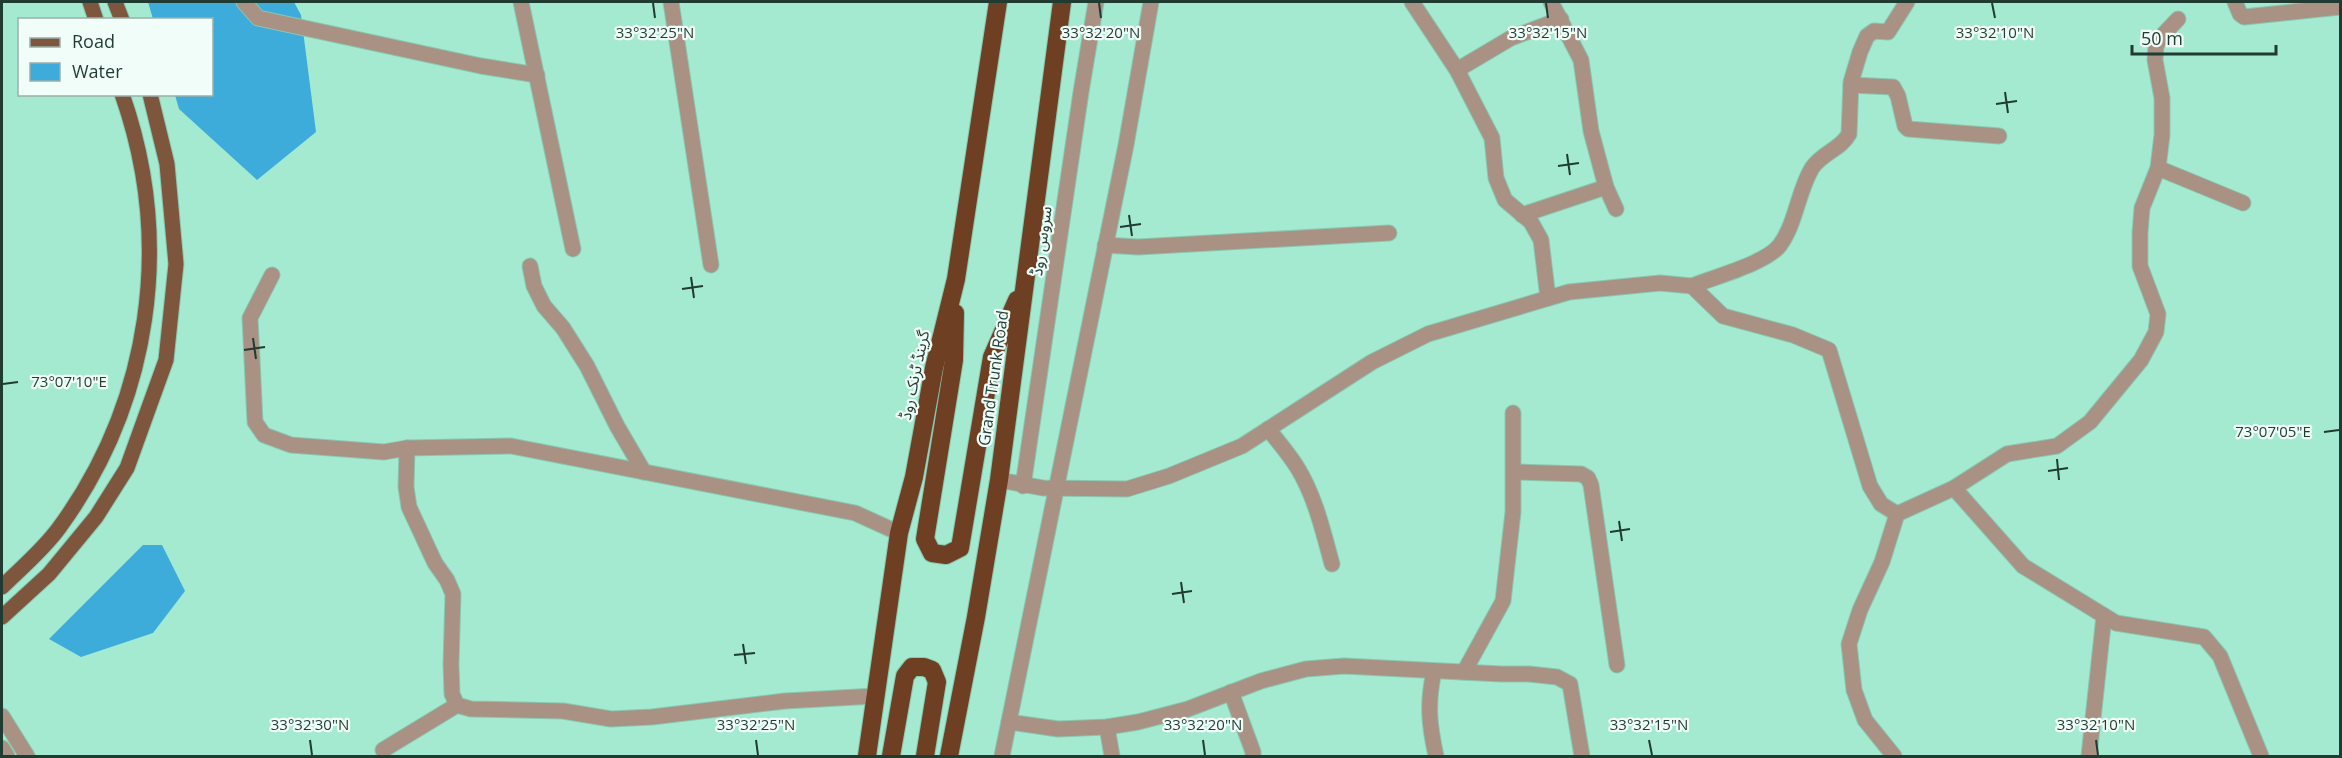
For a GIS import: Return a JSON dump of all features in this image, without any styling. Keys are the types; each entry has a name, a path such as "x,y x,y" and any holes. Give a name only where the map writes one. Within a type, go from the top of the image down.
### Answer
{"highway":[{"name":"گرینڈ ٹرنک روڈ","path":"867,756 898,533 914,477 934,368 956,279 998,2"},
{"name":"Grand Trunk Road","path":"949,756 976,618 999,480 1062,2"},
{"path":"956,279 954,360 925,539 932,553 946,555 960,548 992,357 1026,282"},
{"path":"891,756 905,676 912,668 924,667 932,670 937,682 925,756"}],"main road":[{"path":"90,2 95,18"},
{"path":"115,2 121,18"},
{"path":"2,586 58,529 101,462 120,417 144,335 150,243 147,192 137,145 123,96"},
{"path":"2,617 49,574 96,517 127,468 166,360 176,264 167,164 150,96"}],"street":[{"path":"244,2 258,18 481,66 537,75"},
{"path":"521,2 573,249"},
{"path":"671,2 711,265"},
{"name":"سروس روڈ","path":"1023,486 1096,2"},
{"path":"1002,756 1126,145 1151,2"},
{"path":"1412,2 1457,70 1491,138 1496,178 1505,200 1531,222 1540,240 1548,298"},
{"path":"1551,2 1581,60 1592,131 1606,186 1616,209"},
{"path":"999,480 1023,486 1127,489 1169,476 1242,446 1371,362 1428,334 1569,292 1660,283 1692,286 1769,256 1780,245 1812,169 1820,158 1846,140 1850,134 1851,84 1867,36 1874,31 1888,32 1907,2"},
{"path":"2235,2 2240,14 2244,17 2340,7"},
{"path":"1457,70 1511,38 1561,19"},
{"path":"1894,756 1865,720 1854,690 1849,644 1860,610 1882,562 1897,514 1954,488 2007,454 2057,446 2090,422 2141,360 2156,332 2158,314 2140,266 2140,233 2142,208 2158,168 2162,98 2155,60 2156,46 2161,37 2178,19"},
{"path":"1851,84 1893,87 1898,96 1905,126 1908,129 1999,136"},
{"path":"2158,168 2243,203"},
{"path":"1522,215 1606,186"},
{"path":"1105,245 1138,247 1389,233"},
{"path":"530,266 534,286 544,306 562,328 586,366 644,472"},
{"path":"272,275 250,318 255,422 264,435 291,445 384,452 407,448 511,446 855,513 898,533"},
{"path":"1692,286 1723,316 1792,335 1829,350 1870,486 1881,504 1897,514"},
{"path":"1464,672 1503,601 1513,512 1513,413"},
{"path":"1268,429 1297,467 1305,483 1319,516 1332,564"},
{"path":"407,448 406,486 409,507 435,563 447,580 453,594 452,694 457,705"},
{"path":"1514,472 1581,474 1588,478 1592,485 1617,664"},
{"path":"1954,488 2023,566 2104,616 2116,623 2204,637 2220,656 2261,756"},
{"path":"2089,756 2104,616"},
{"path":"1009,723 1059,729 1107,727 1138,722 1188,709 1261,681 1306,669 1344,666 1530,674 1557,677 1569,684 1582,756"},
{"path":"1434,671 1428,696 1436,756"},
{"path":"1232,692 1253,756"},
{"path":"383,750 457,705 471,709 578,712 611,719 652,717 785,701 875,696"},
{"path":"2,716 27,756"},
{"path":"1107,727 1112,756"},
{"path":"2,748 7,756"}],"water":[{"path":"148,2 294,2 301,15 316,132 257,180 179,109 175,96 213,96 213,18 153,18"},
{"path":"143,545 162,545 185,591 153,633 81,657 49,639"}]}
